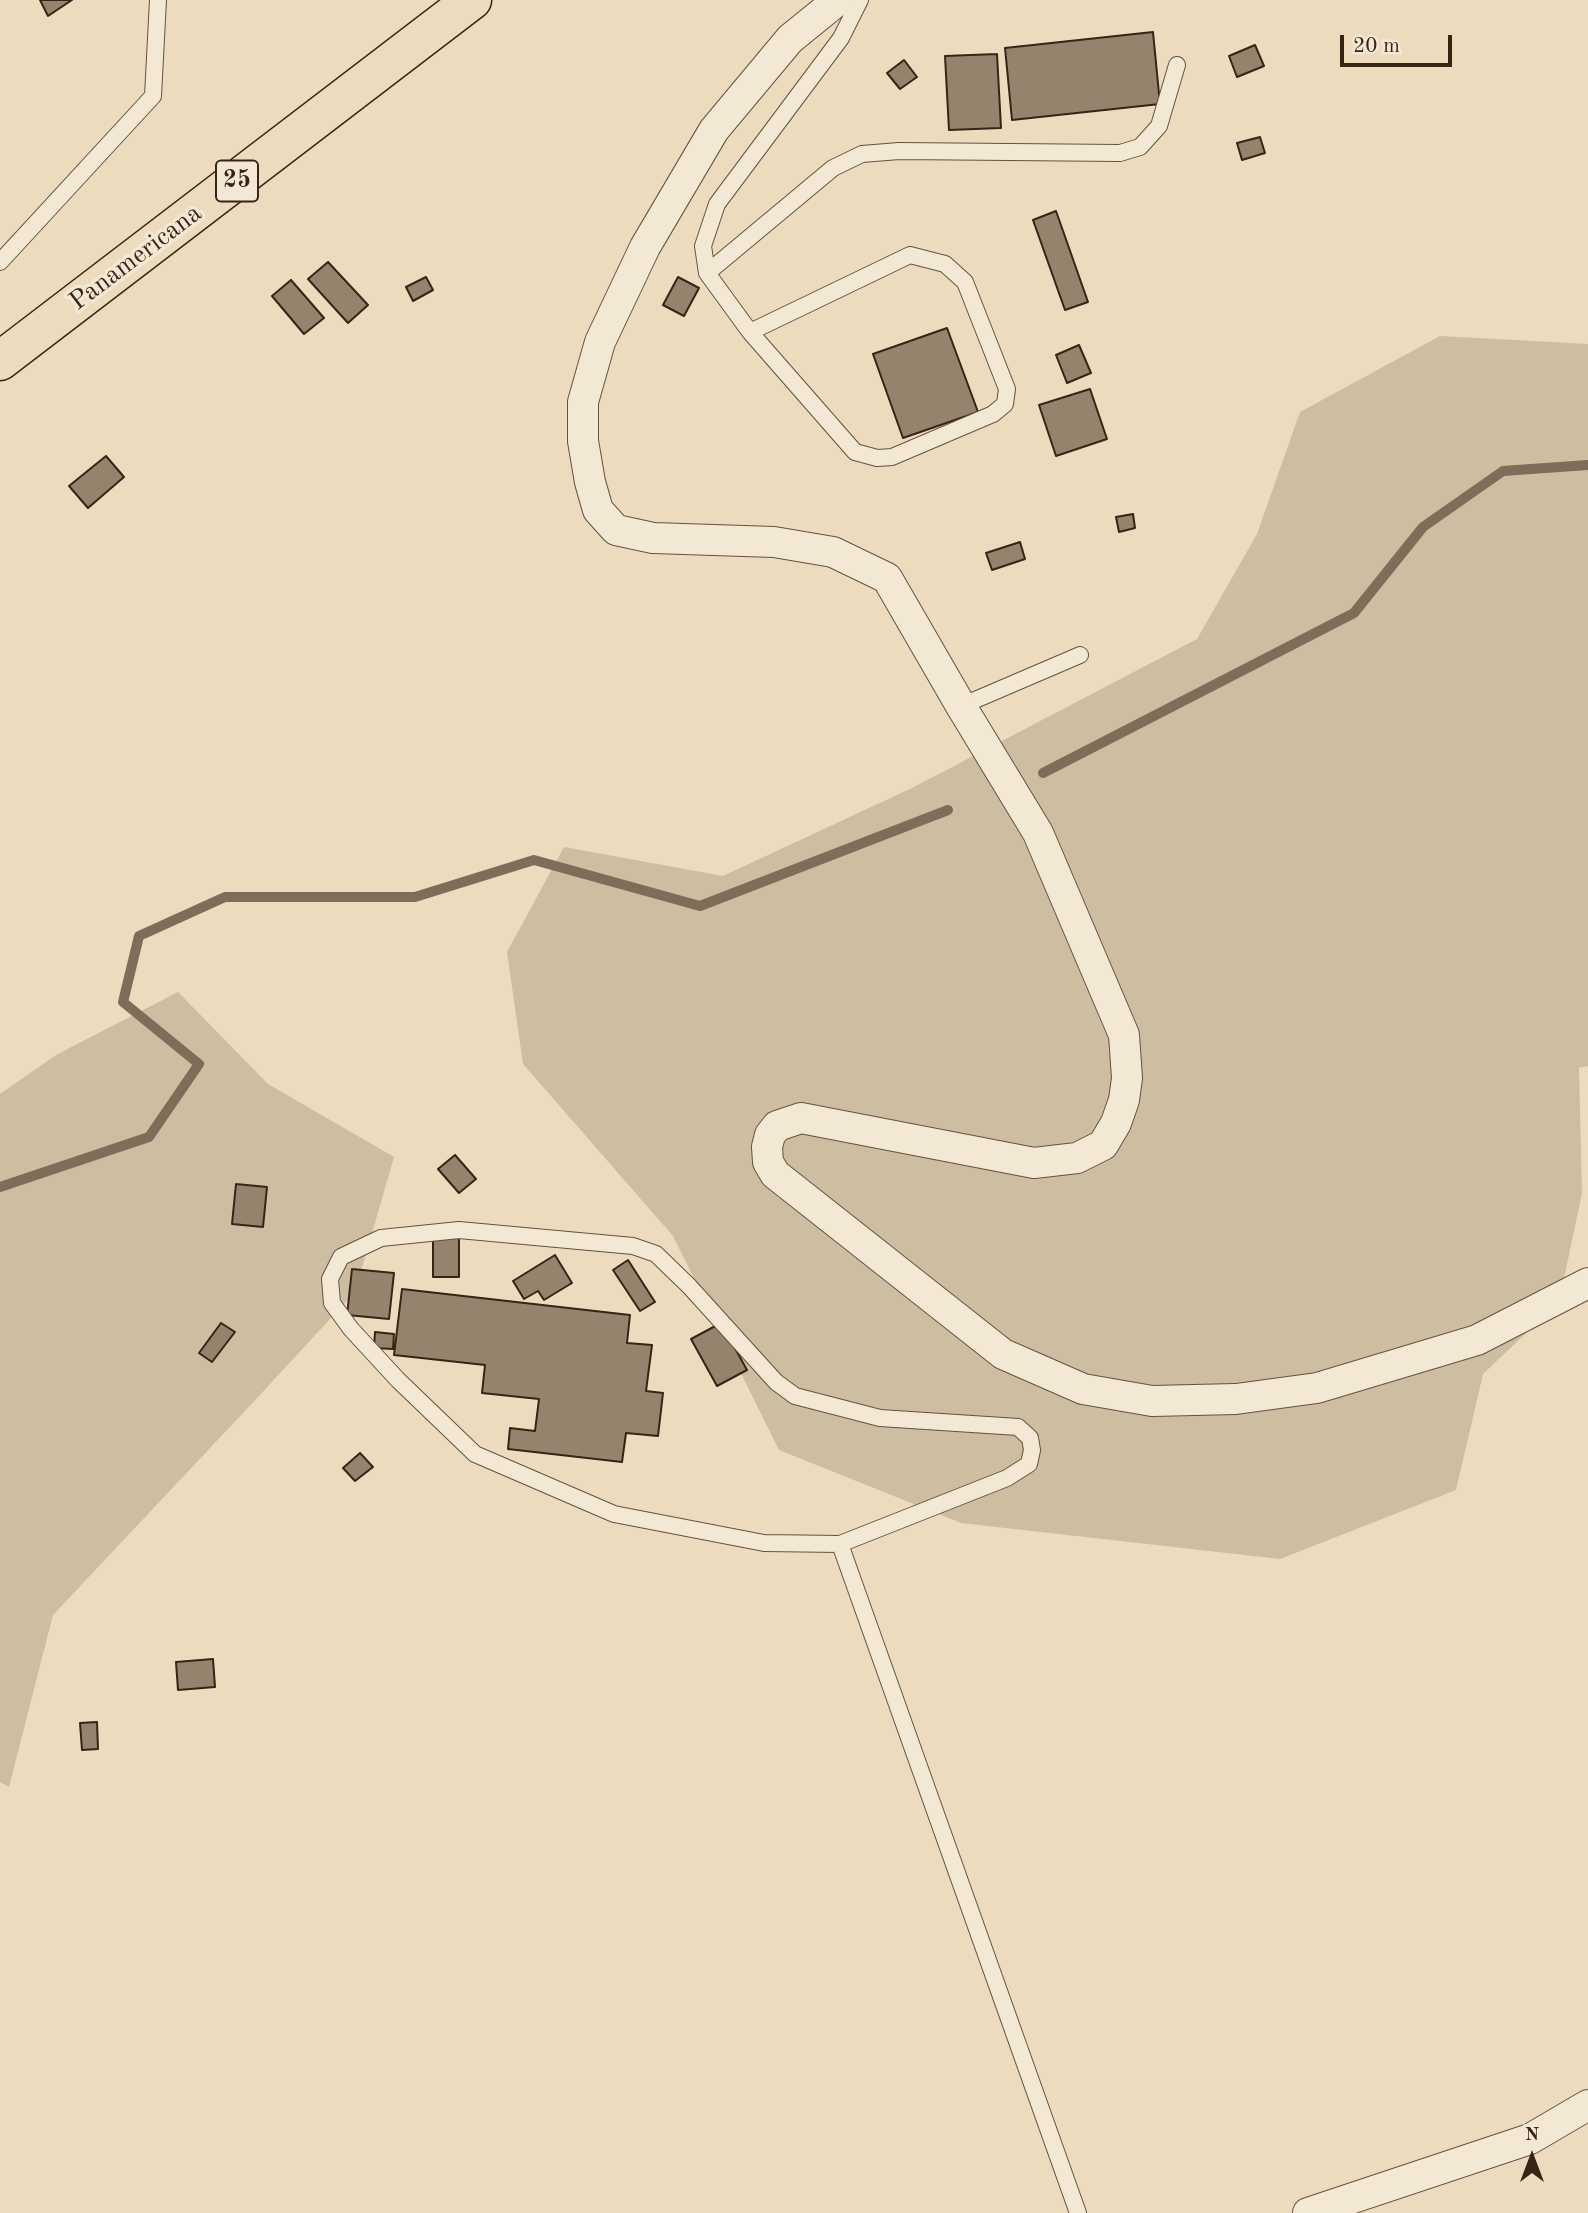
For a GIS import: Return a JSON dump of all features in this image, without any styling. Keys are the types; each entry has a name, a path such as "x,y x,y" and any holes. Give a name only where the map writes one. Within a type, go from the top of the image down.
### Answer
{"main road":[{"name":"Panamericana","path":"0,361 472,0"}],"street":[{"path":"838,0 790,39 714,130 645,247 600,341 583,402 583,441 590,482 598,510 616,530 653,538 774,542 833,552 887,578 1038,833 1124,1035 1127,1079 1124,1100 1103,1145 1077,1158 1034,1163 801,1118 777,1126 770,1135 767,1147 768,1162 775,1174 1003,1354 1083,1389 1152,1401 1236,1399 1317,1388 1478,1340 1588,1283"},
{"path":"1308,2213 1530,2139 1588,2105"}],"lane":[{"path":"0,262 153,96 158,0"},
{"path":"750,332 910,256 945,264 965,282 1007,389 1005,404 993,414 892,457 877,458 855,452 750,332 707,273 703,246 717,204 841,38 860,0"},
{"path":"707,273 833,167 862,154 899,151 1121,153 1140,147 1159,126 1177,65"},
{"path":"961,706 1080,655"},
{"path":"458,1230 633,1246 656,1254 689,1286 776,1382 795,1396 880,1418 1018,1427 1030,1438 1032,1450 1029,1465 1007,1478 840,1544 764,1543 614,1514 475,1454 398,1380 351,1329 332,1303 330,1279 341,1257 381,1238 458,1230"},
{"path":"840,1544 1078,2213"}],"shaded area":[{"path":"1440,336 1588,344 1588,1066 1579,1068 1582,1193 1559,1302 1483,1374 1456,1490 1280,1559 961,1523 779,1450 673,1236 523,1064 507,952 564,847 723,876 912,788 1197,639 1257,534 1300,412"},
{"path":"178,992 268,1084 394,1157 355,1292 53,1615 9,1787 0,1782 0,1094 56,1055"}],"building":[{"path":"40,0 72,0 48,16"},
{"path":"1153,32 1160,104 1012,120 1005,48"},
{"path":"1255,45 1264,66 1237,77 1229,56"},
{"path":"997,54 1001,128 949,130 945,56"},
{"path":"904,60 917,77 900,89 887,73"},
{"path":"1260,137 1265,153 1242,160 1237,143"},
{"path":"1056,211 1088,302 1065,310 1033,220"},
{"path":"328,262 368,305 348,323 308,279"},
{"path":"426,277 433,290 413,301 406,287"},
{"path":"678,277 699,288 684,316 663,305"},
{"path":"291,280 324,318 304,334 272,296"},
{"path":"947,328 978,412 903,438 873,354"},
{"path":"1079,345 1091,373 1067,383 1056,355"},
{"path":"1090,389 1107,439 1056,456 1039,405"},
{"path":"106,456 124,477 88,508 69,486"},
{"path":"1133,514 1135,528 1119,532 1116,517"},
{"path":"1020,542 1025,559 992,570 986,553"},
{"path":"455,1155 476,1179 459,1193 438,1169"},
{"path":"236,1184 267,1187 263,1227 232,1224"},
{"path":"433,1237 459,1237 459,1277 433,1277"},
{"path":"555,1255 572,1283 544,1300 538,1291 524,1299 513,1281"},
{"path":"628,1260 655,1302 640,1311 613,1270"},
{"path":"352,1269 394,1273 389,1319 347,1315"},
{"path":"402,1289 630,1315 627,1343 652,1345 646,1391 663,1393 658,1436 626,1433 622,1462 508,1449 510,1428 535,1431 539,1399 482,1393 485,1365 394,1355"},
{"path":"221,1323 235,1332 212,1362 199,1353"},
{"path":"721,1323 747,1370 717,1386 691,1339"},
{"path":"375,1332 394,1334 393,1349 374,1348"},
{"path":"360,1453 373,1467 355,1481 343,1468"},
{"path":"213,1659 215,1687 178,1690 176,1662"},
{"path":"97,1722 98,1749 82,1750 80,1723"}],"waterway":[{"path":"1043,773 1354,613 1423,527 1503,471 1588,465"},
{"path":"0,1187 149,1137 199,1064 123,1002 139,936 225,897 415,897 534,860 700,906 948,810"}]}
